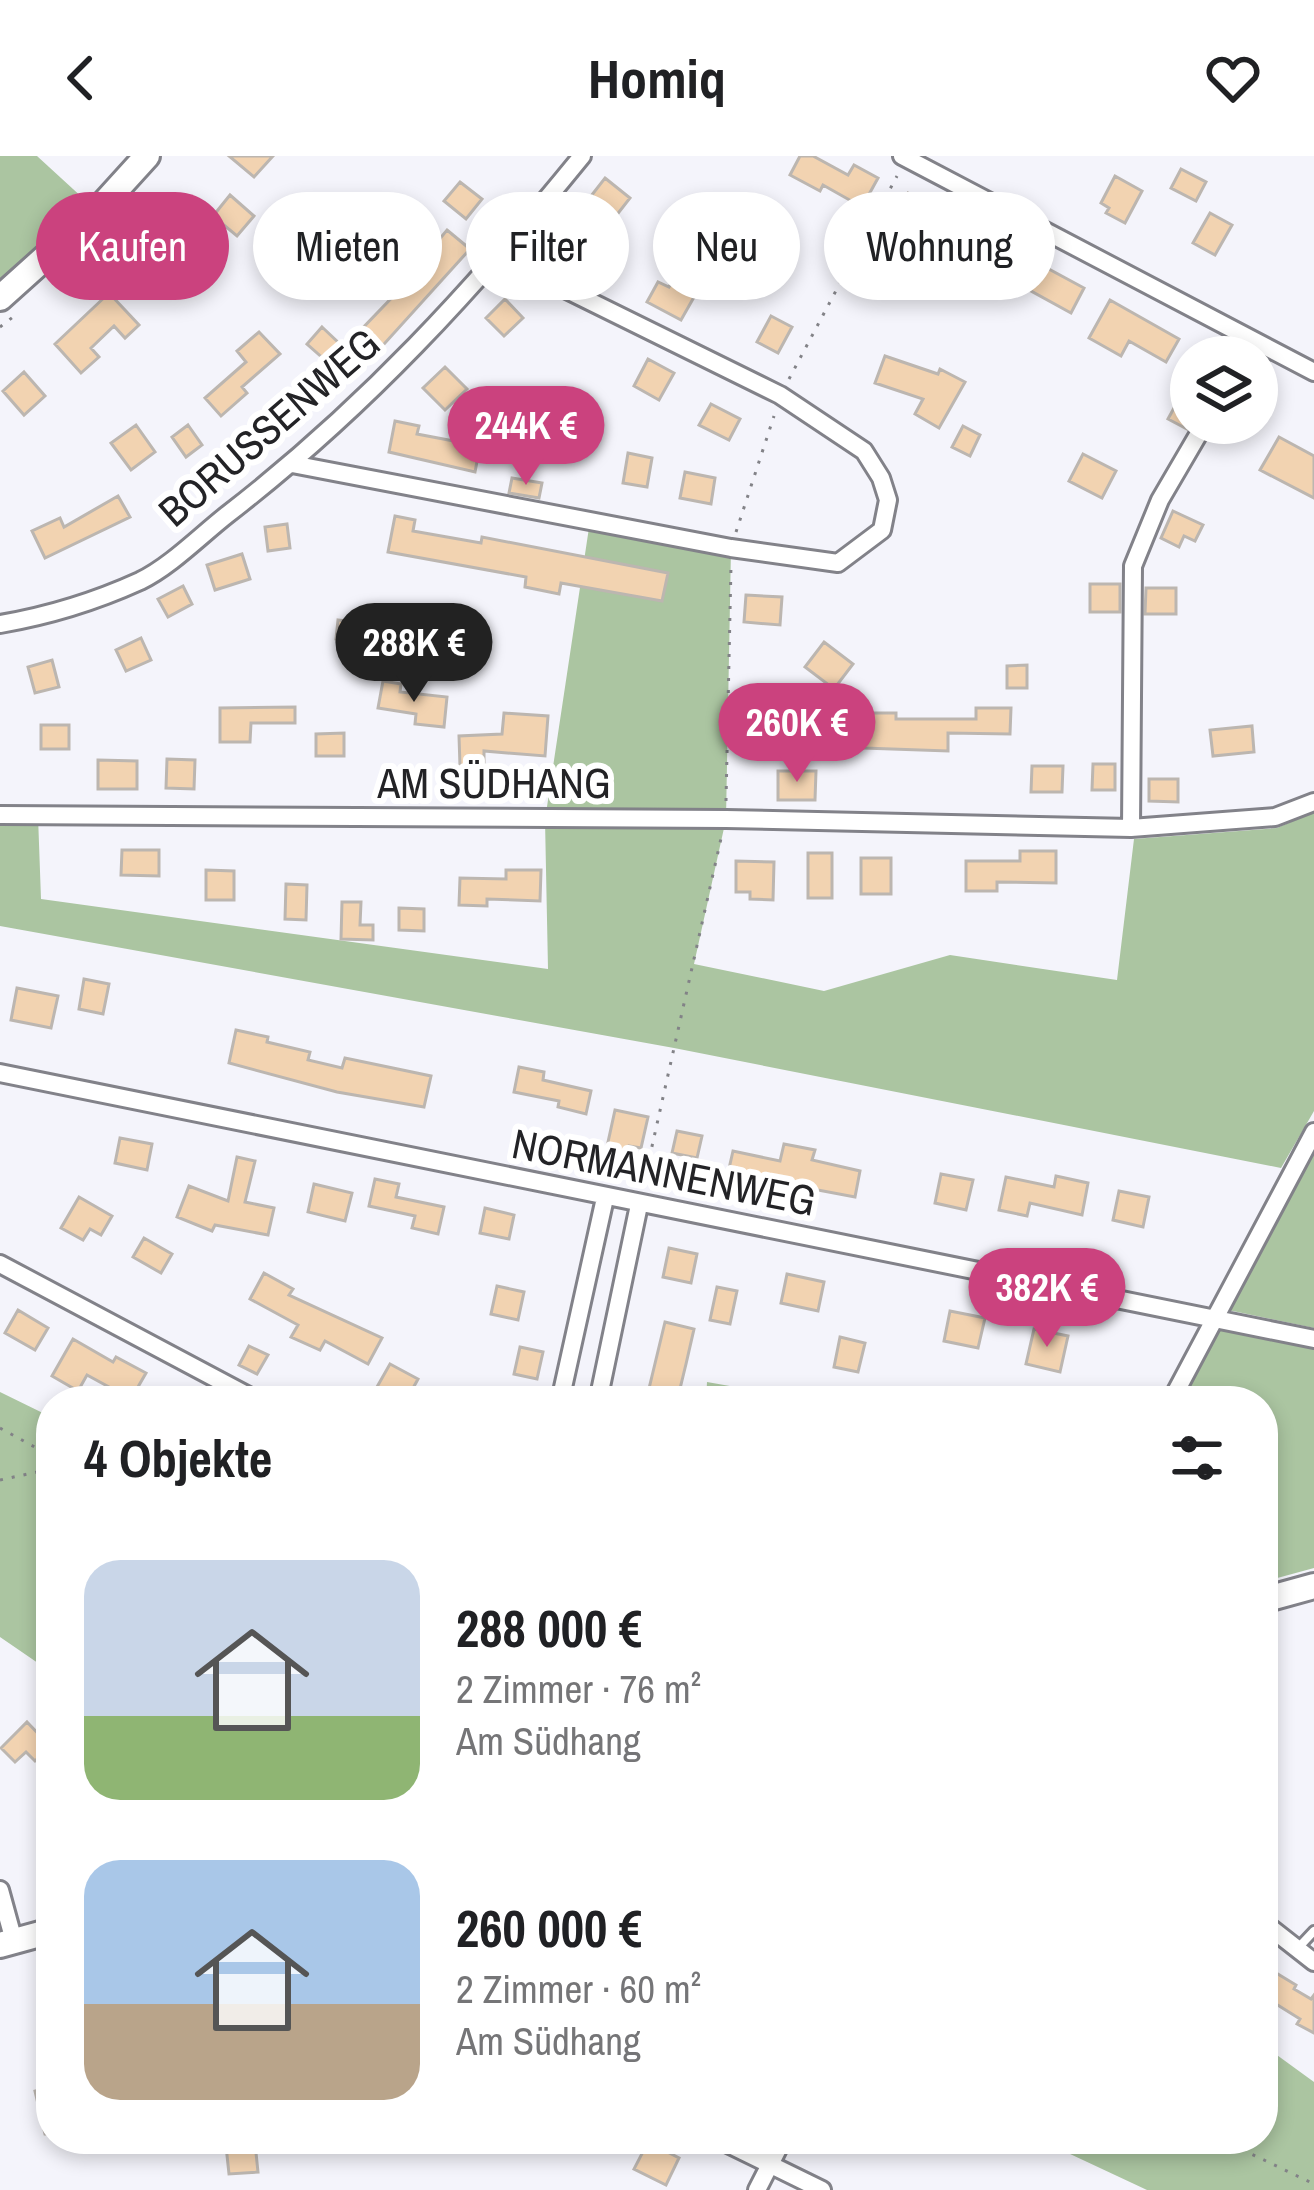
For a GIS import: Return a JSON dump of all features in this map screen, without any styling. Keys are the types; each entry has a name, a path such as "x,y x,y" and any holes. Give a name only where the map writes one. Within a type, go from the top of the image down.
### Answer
{"main road":[{"path":"0,298 41,265 147,156"},
{"path":"1278,1596 1314,1586"},
{"path":"7,1943 36,1935"}],"street":[{"name":"BORUSSENWEG","path":"553,192 582,156"},
{"path":"904,157 1246,336"},
{"name":"BORUSSENWEG","path":"0,624 39,617 144,579 292,464 428,337 466,295"},
{"path":"292,464 731,548 838,563 882,530 888,500 864,451 780,395 587,300"},
{"path":"1278,353 1314,372"},
{"path":"1131,828 1133,566 1160,500 1193,444"},
{"name":"AM SÜDHANG","path":"0,815 726,819 1131,828 1275,817 1314,802"},
{"name":"NORMANNENWEG","path":"0,1073 1314,1339"},
{"path":"1179,1386 1314,1132"},
{"path":"563,1386 605,1198"},
{"path":"601,1386 639,1205"},
{"path":"0,1264 230,1386"},
{"path":"0,1890 7,1943"},
{"path":"1278,1934 1314,1962"},
{"path":"750,2154 822,2190"},
{"path":"757,2190 776,2154"}],"lane":[{"path":"1297,1950 1314,1931"}],"path":[{"path":"639,1205 726,819 731,548 780,395 904,157"},
{"path":"0,1428 36,1448"},
{"path":"0,1480 36,1472"},
{"path":"1251,2154 1314,2184"}],"green space":[{"path":"0,156 37,156 76,192 36,192 36,266 0,298"},
{"path":"590,521 731,548 726,819 694,964 824,991 950,955 1117,980 1134,839 1277,828 1314,812 1314,1111 1281,1168 674,1048 0,926 0,815 38,816 41,899 548,969 545,820"},
{"path":"1314,1154 1314,1328 1228,1310 1304,1173"},
{"path":"1216,1327 1314,1347 1314,1568 1278,1578 1278,1386 1186,1386"},
{"path":"0,1392 36,1410 36,1662 0,1637"},
{"path":"1278,2056 1314,2082 1314,2190 1147,2190 1070,2154 1278,2154"}],"building":[{"path":"229,156 273,156 254,177"},
{"path":"800,156 813,156 848,175 854,165 878,178 870,192 835,192 823,185 820,191 790,175"},
{"path":"1181,169 1206,182 1196,201 1171,188"},
{"path":"1115,176 1142,191 1125,223 1106,213 1109,208 1101,203"},
{"path":"605,178 622,192 594,192"},
{"path":"460,182 473,192 466,192 466,219 444,201"},
{"path":"229,196 253,215 237,236 229,229"},
{"path":"1210,213 1232,225 1215,255 1193,243"},
{"path":"447,230 466,246 466,253 442,280 442,236"},
{"path":"1055,272 1084,288 1071,313 1047,300 1055,300"},
{"path":"653,291 653,300 692,300 681,320 647,302"},
{"path":"102,300 116,300 139,325 125,338 114,326 91,348 99,357 81,373 55,344"},
{"path":"390,300 424,300 376,353 356,335"},
{"path":"506,300 523,318 504,336 486,318"},
{"path":"1110,300 1174,336 1166,362 1129,341 1121,356 1089,338"},
{"path":"771,316 792,327 778,353 757,342"},
{"path":"322,327 340,344 325,360 307,344"},
{"path":"259,332 280,354 242,387 247,393 221,416 205,398 246,362 237,351"},
{"path":"885,356 938,374 940,369 965,382 939,428 915,414 923,399 875,383"},
{"path":"648,359 674,373 659,400 634,386"},
{"path":"445,367 467,389 445,410 423,388"},
{"path":"24,372 45,396 24,415 3,391"},
{"path":"711,404 740,419 729,440 699,425"},
{"path":"522,420 553,425 548,453 517,447"},
{"path":"395,421 419,426 417,434 480,446 475,472 389,452"},
{"path":"136,425 155,452 131,470 111,443"},
{"path":"188,425 202,445 186,457 172,437"},
{"path":"963,426 980,435 970,456 952,447"},
{"path":"1278,439 1314,456 1314,498 1260,470"},
{"path":"628,453 652,458 647,487 623,483"},
{"path":"1083,454 1116,471 1102,498 1069,481"},
{"path":"685,472 715,478 711,504 680,498"},
{"path":"512,478 542,483 539,498 509,493"},
{"path":"118,496 130,517 45,558 32,531 60,518 64,527"},
{"path":"1173,511 1203,525 1195,541 1184,536 1179,547 1161,538"},
{"path":"395,516 415,520 413,531 481,543 482,537 668,573 662,601 561,583 559,594 525,587 526,577 388,552"},
{"path":"287,524 290,548 268,551 265,527"},
{"path":"242,554 250,579 215,590 207,565"},
{"path":"1090,584 1120,584 1120,612 1090,612"},
{"path":"183,586 192,604 168,617 158,599"},
{"path":"1146,588 1176,588 1176,614 1145,614"},
{"path":"746,595 782,597 780,625 744,622"},
{"path":"338,620 400,627 396,650 336,639"},
{"path":"141,638 151,660 126,671 116,650"},
{"path":"824,642 853,664 834,689 805,667"},
{"path":"52,660 59,687 35,693 28,667"},
{"path":"1027,665 1027,688 1007,688 1007,666"},
{"path":"383,681 401,684 400,692 447,697 444,727 415,724 416,714 378,708"},
{"path":"295,707 295,723 251,723 250,742 220,742 220,708"},
{"path":"976,708 1011,708 1010,734 948,733 948,751 864,748 864,713 896,713 896,719 976,719"},
{"path":"504,713 548,716 545,756 484,751 484,765 460,766 459,736 502,734"},
{"path":"41,725 69,725 69,749 41,749"},
{"path":"1252,726 1254,752 1213,756 1210,730"},
{"path":"344,733 344,756 316,756 316,734"},
{"path":"167,759 195,760 194,789 166,788"},
{"path":"98,760 137,761 137,789 98,789"},
{"path":"1093,764 1115,764 1115,790 1092,790"},
{"path":"1032,766 1063,766 1062,792 1031,792"},
{"path":"778,771 816,771 815,800 778,800"},
{"path":"1149,779 1178,779 1178,802 1149,801"},
{"path":"122,850 159,850 159,876 121,875"},
{"path":"1020,851 1056,851 1056,883 997,882 997,891 966,891 966,861 1020,861"},
{"path":"808,853 832,853 832,898 808,898"},
{"path":"861,858 891,858 891,894 861,894"},
{"path":"736,861 774,862 773,900 750,899 750,892 736,892"},
{"path":"206,870 234,871 234,900 206,900"},
{"path":"506,870 541,870 540,901 487,899 487,906 459,905 460,878 506,879"},
{"path":"286,884 307,885 306,920 285,919"},
{"path":"342,902 361,902 360,925 373,925 373,940 341,939"},
{"path":"399,908 424,909 424,931 399,930"},
{"path":"84,979 109,984 103,1014 79,1009"},
{"path":"17,988 58,996 51,1028 11,1020"},
{"path":"236,1030 310,1052 308,1060 342,1068 345,1058 431,1076 424,1107 337,1092 229,1063"},
{"path":"519,1067 544,1072 543,1080 591,1091 586,1114 558,1107 559,1101 514,1092"},
{"path":"615,1110 648,1117 641,1148 629,1146 625,1161 605,1156"},
{"path":"677,1131 702,1136 697,1158 672,1153"},
{"path":"120,1138 152,1144 147,1170 115,1163"},
{"path":"784,1144 815,1150 812,1160 860,1171 855,1197 728,1173 733,1151 780,1161"},
{"path":"237,1157 255,1161 245,1202 274,1208 268,1235 215,1225 212,1231 177,1217 189,1186 228,1201"},
{"path":"941,1174 973,1180 966,1210 935,1203"},
{"path":"1056,1176 1088,1183 1082,1215 1030,1203 1027,1216 999,1210 1006,1177 1054,1187"},
{"path":"375,1179 399,1184 396,1197 444,1207 438,1234 412,1228 415,1216 369,1206"},
{"path":"314,1184 352,1193 345,1221 308,1212"},
{"path":"1119,1191 1149,1197 1143,1227 1113,1220"},
{"path":"79,1197 112,1216 101,1235 90,1229 83,1240 61,1228"},
{"path":"485,1208 514,1215 509,1239 480,1233"},
{"path":"144,1238 172,1254 161,1273 133,1257"},
{"path":"669,1248 697,1254 691,1283 663,1277"},
{"path":"264,1273 293,1289 289,1295 382,1338 368,1364 325,1341 320,1350 291,1337 298,1325 250,1299"},
{"path":"787,1274 824,1282 818,1311 781,1303"},
{"path":"497,1286 524,1292 518,1320 491,1314"},
{"path":"717,1287 737,1291 730,1324 710,1320"},
{"path":"18,1310 48,1328 35,1350 5,1333"},
{"path":"950,1311 985,1318 978,1348 944,1341"},
{"path":"665,1322 694,1329 681,1386 650,1386"},
{"path":"1034,1329 1068,1336 1060,1372 1026,1364"},
{"path":"840,1337 865,1343 858,1372 834,1367"},
{"path":"73,1339 113,1362 116,1357 146,1373 138,1386 107,1386 87,1375 81,1386 69,1386 52,1376"},
{"path":"249,1346 268,1355 257,1374 239,1365"},
{"path":"520,1347 543,1352 537,1379 514,1374"},
{"path":"390,1364 418,1379 414,1386 378,1386"},
{"path":"27,1722 36,1731 35,1761 26,1752 15,1762 1,1748"},
{"path":"1278,1974 1311,1999 1314,1995 1314,2033 1297,2024 1300,2019 1278,2005"},
{"path":"227,2154 256,2154 258,2172 229,2174"},
{"path":"642,2154 679,2158 666,2185 634,2169"}]}
